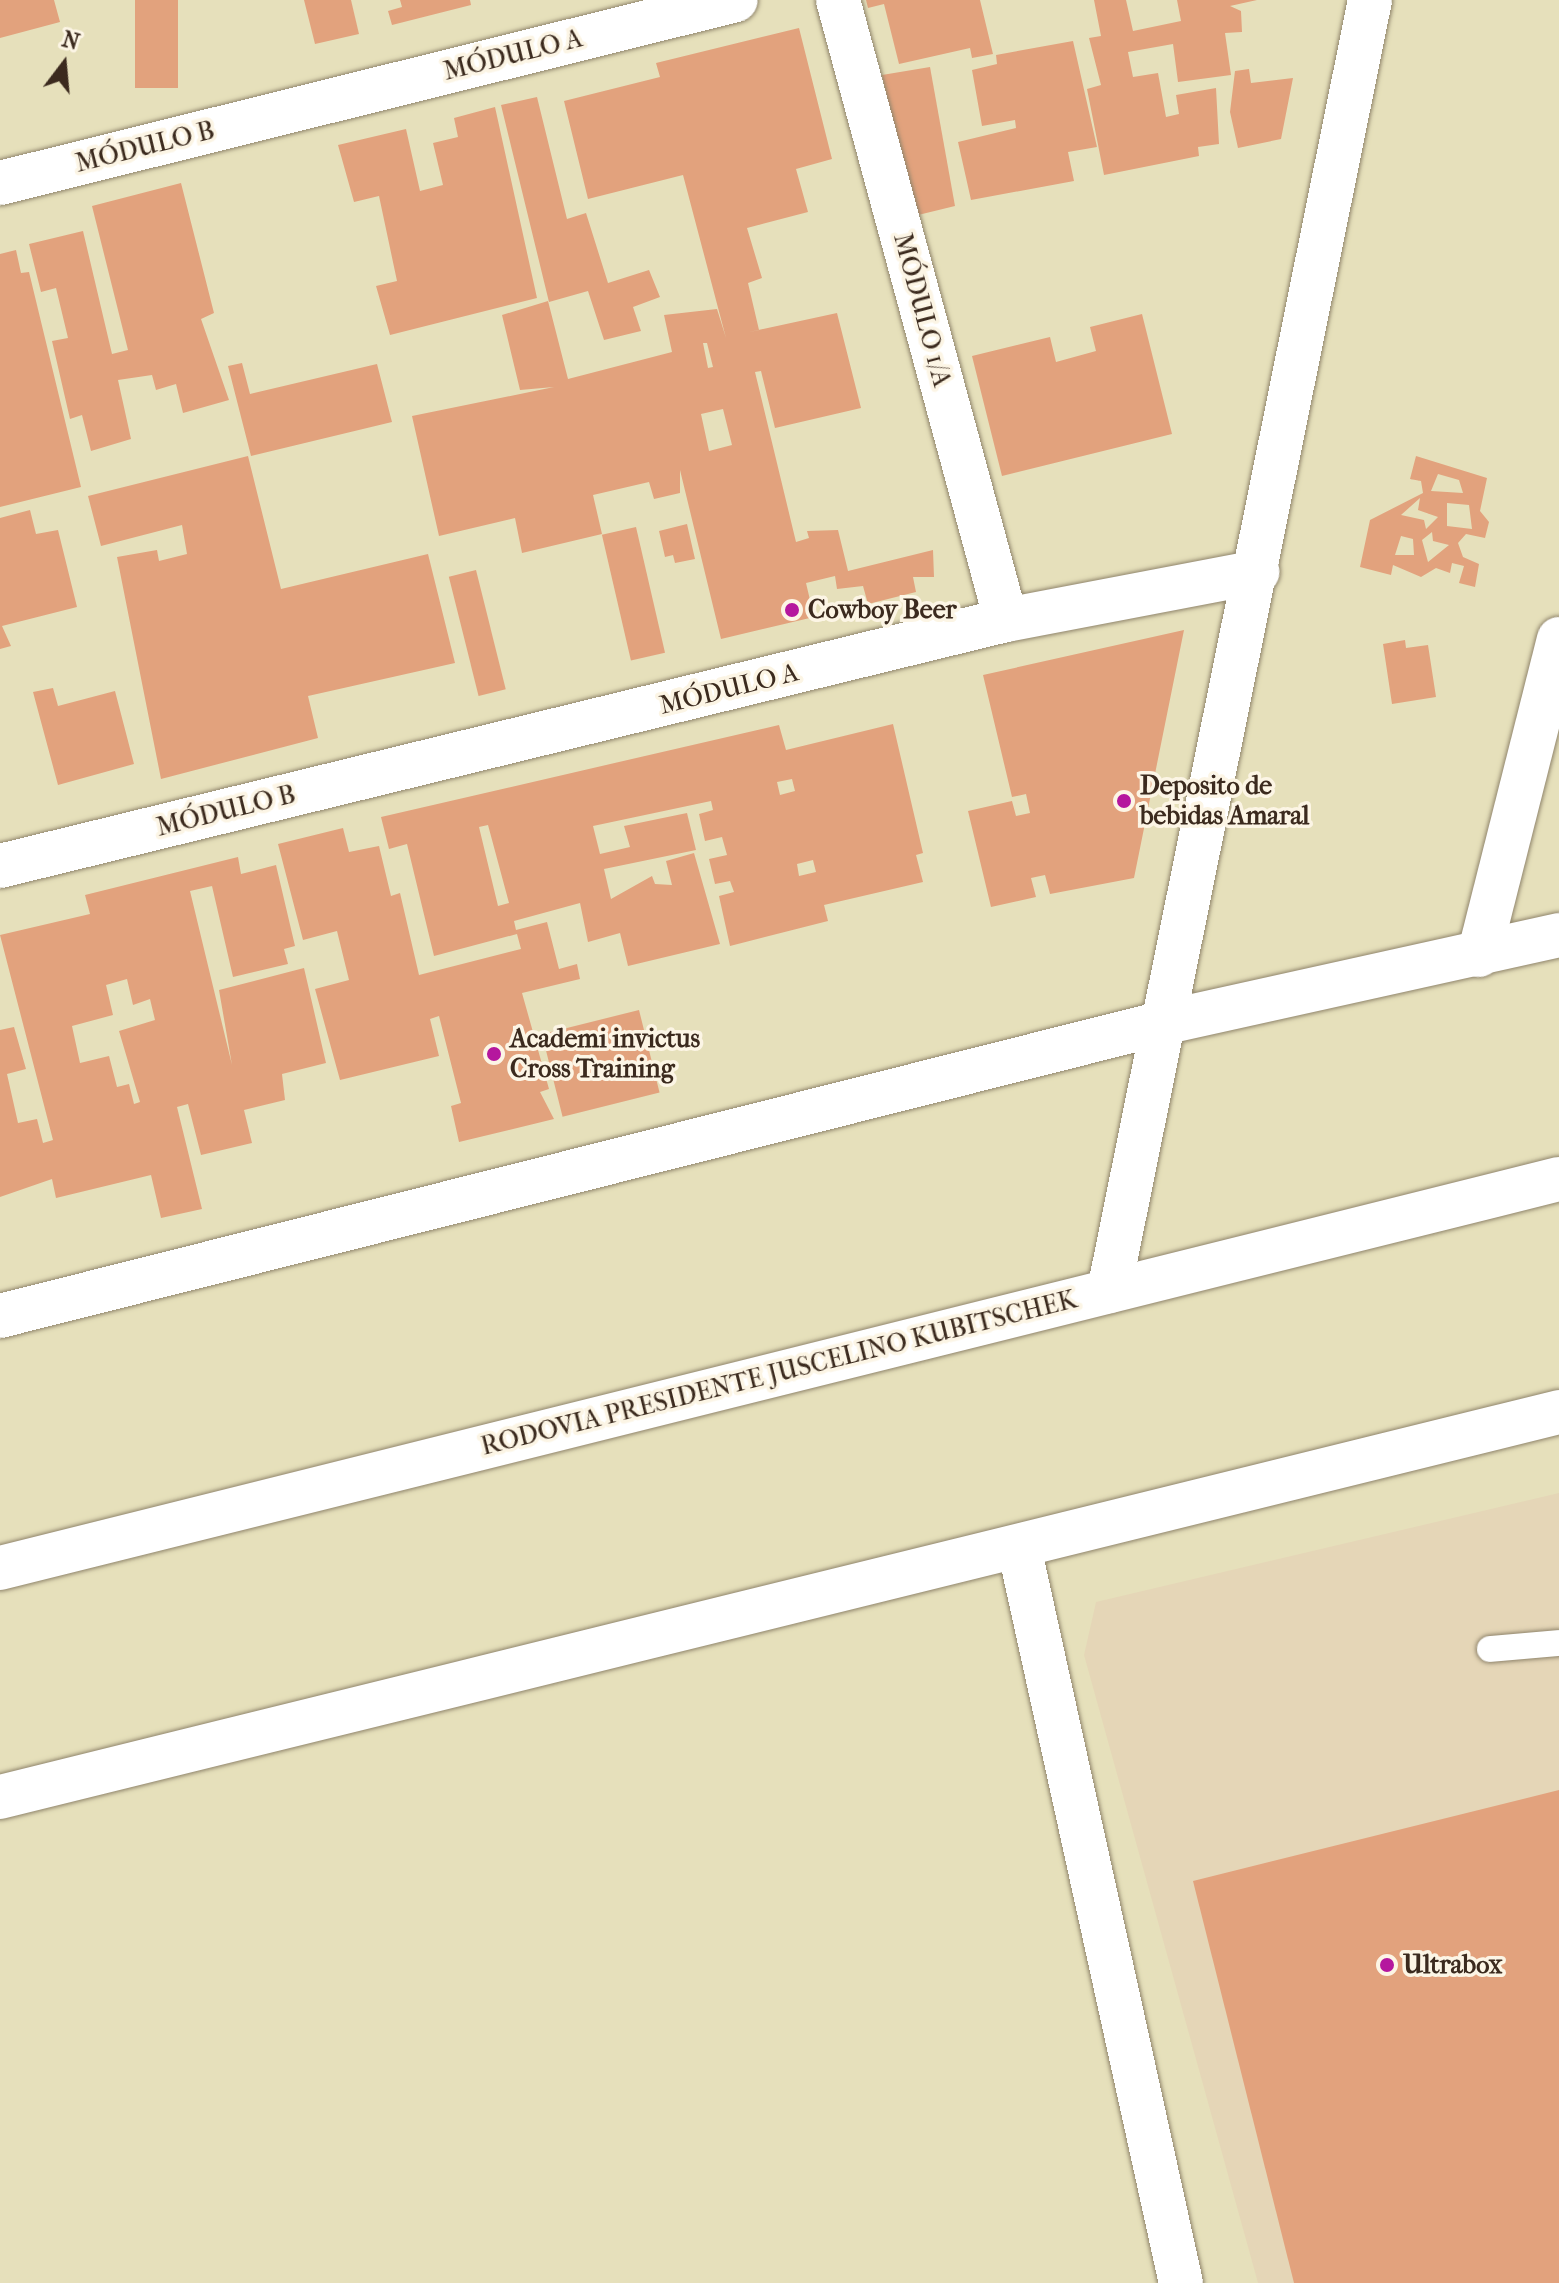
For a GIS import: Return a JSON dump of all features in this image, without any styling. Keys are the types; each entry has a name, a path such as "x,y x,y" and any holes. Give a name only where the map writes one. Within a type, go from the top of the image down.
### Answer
{"main road":[{"name":"MÓDULO A","path":"289,111 736,0"},
{"name":"MÓDULO 1/A","path":"838,0 1006,620"},
{"path":"1109,1291 1257,572 1370,0"},
{"name":"MÓDULO B","path":"0,183 289,111"},
{"name":"MÓDULO A","path":"452,757 1006,620 1257,572"},
{"path":"1479,955 1559,639"},
{"name":"MÓDULO B","path":"0,866 452,757"},
{"path":"0,1316 1162,1023 1559,935"},
{"name":"RODOVIA PRESIDENTE JUSCELINO KUBITSCHEK","path":"0,1568 1559,1179"},
{"path":"0,1797 1559,1412"},
{"path":"1019,1547 1181,2283"}],"lane":[{"path":"1490,1649 1559,1643"}],"shaded area":[{"path":"1559,1493 1559,2283 1258,2283 1084,1655 1096,1602"}],"building":[{"path":"0,0 54,0 60,22 0,38"},
{"path":"135,0 178,0 178,88 135,88"},
{"path":"304,0 351,0 359,34 315,44"},
{"path":"400,0 470,0 471,5 392,25 388,11 402,7"},
{"path":"866,0 980,0 993,54 972,58 970,48 899,64 884,4 868,8"},
{"path":"1094,0 1126,0 1133,31 1181,21 1177,0 1257,0 1230,6 1241,11 1242,32 1225,33 1231,75 1178,82 1173,44 1128,52 1133,77 1158,73 1166,117 1179,114 1176,95 1216,88 1219,144 1198,147 1199,156 1104,175 1087,89 1101,85 1089,38 1101,36"},
{"path":"799,28 832,159 796,169 808,212 747,228 762,278 748,283 759,330 837,313 861,408 775,428 761,371 755,372 796,542 809,538 807,531 838,530 848,571 933,550 934,577 913,577 916,592 868,604 863,586 837,589 835,576 806,583 814,617 721,639 680,470 680,493 654,499 649,482 593,495 602,534 522,553 515,518 439,536 412,416 554,387 520,390 502,315 548,301 568,379 672,352 664,315 717,309 726,338 683,175 588,199 564,101 660,77 656,63","holes":["703,343 707,343 713,367 708,368","723,409 732,445 709,451 701,414"]},
{"path":"1073,41 1097,147 1068,152 1074,181 971,200 958,142 1016,128 1015,120 982,126 972,70 997,64 996,55"},
{"path":"930,67 955,206 914,216 882,75"},
{"path":"1249,69 1251,83 1293,78 1281,139 1238,148 1230,112 1235,71"},
{"path":"537,97 567,219 586,213 608,283 649,270 660,297 633,307 641,331 604,340 588,291 549,302 501,105"},
{"path":"495,107 537,298 390,335 376,286 397,281 379,196 354,202 338,145 406,129 420,191 443,185 433,143 458,137 454,118"},
{"path":"181,183 214,313 201,319 229,400 183,413 176,384 156,390 152,375 118,380 131,439 91,451 82,415 70,419 52,341 68,338 56,288 41,292 29,244 83,231 112,354 128,350 92,206"},
{"path":"16,250 21,273 29,272 81,487 0,507 0,254"},
{"path":"1142,314 1172,434 1002,476 972,356 1050,337 1056,362 1096,351 1090,327"},
{"path":"242,363 250,394 377,364 392,422 251,456 228,366"},
{"path":"248,456 281,589 428,554 455,663 308,696 318,738 161,779 117,557 157,550 159,561 187,554 182,525 101,546 88,496"},
{"path":"1416,456 1487,478 1480,511 1489,522 1485,538 1466,534 1458,543 1463,557 1479,564 1475,587 1459,583 1464,566 1452,563 1450,573 1436,568 1421,577 1393,565 1391,575 1360,567 1370,520 1423,493 1421,481 1410,479","holes":["1438,474 1459,480 1463,493 1431,491","1420,498 1418,510 1438,517 1426,529 1424,520 1401,515","1447,503 1469,505 1472,529 1447,526","1432,532 1433,541 1449,545 1428,562 1422,540","1401,536 1413,539 1414,555 1395,555"]},
{"path":"30,510 36,534 58,530 77,607 2,626 11,646 0,649 0,518"},
{"path":"687,524 695,559 675,563 673,555 665,557 659,531"},
{"path":"636,527 665,653 631,661 602,535"},
{"path":"476,570 506,689 479,696 449,577"},
{"path":"1184,630 1134,878 1050,894 1045,875 1031,878 1036,897 991,907 968,811 1012,801 1016,816 1030,813 1026,794 1012,797 983,675"},
{"path":"1405,640 1406,648 1428,645 1436,697 1392,704 1383,644"},
{"path":"53,688 58,706 115,691 134,764 58,785 33,692"},
{"path":"893,724 923,853 916,855 923,882 824,905 828,921 730,946 719,896 734,892 730,881 715,884 709,859 727,855 722,837 705,841 699,814 713,810 711,801 593,826 600,854 630,847 624,826 687,813 696,850 604,869 611,899 652,876 655,884 672,885 666,861 694,853 720,944 628,966 620,933 588,942 580,903 514,921 516,930 547,922 559,969 577,964 580,979 522,993 549,1089 540,1092 554,1119 459,1142 451,1106 461,1103 439,1016 430,1019 439,1056 340,1080 315,989 349,980 337,931 303,940 278,844 343,828 349,852 379,846 391,896 400,893 419,975 521,949 517,934 434,956 407,844 389,849 381,817 779,725 786,750","holes":["792,779 795,791 780,795 777,782","488,825 509,903 498,906 479,827","813,860 816,872 799,876 797,864"]},
{"path":"238,857 241,874 276,865 295,946 284,949 288,964 233,977 212,886 190,891 232,1065 219,990 304,968 326,1063 282,1074 285,1100 244,1110 252,1143 201,1155 188,1104 177,1107 202,1209 161,1218 151,1175 56,1198 52,1179 0,1197 0,1030 14,1027 26,1069 7,1074 18,1123 37,1119 43,1143 53,1140 0,935 90,914 85,895","holes":["127,979 133,1005 150,999 155,1020 119,1031 140,1102 134,1104 129,1084 117,1087 109,1056 80,1063 72,1026 113,1015 106,985"]},
{"path":"639,1010 660,1092 563,1117 542,1034"},
{"name":"Ultrabox","path":"1559,1790 1559,2283 1294,2283 1193,1881"}],"place":[{"name":"Cowboy Beer","path":"792,610"},
{"name":"Deposito de bebidas Amaral","path":"1124,801"},
{"name":"Academi invictus Cross Training","path":"494,1054"},
{"name":"Ultrabox","path":"1387,1965"}]}
